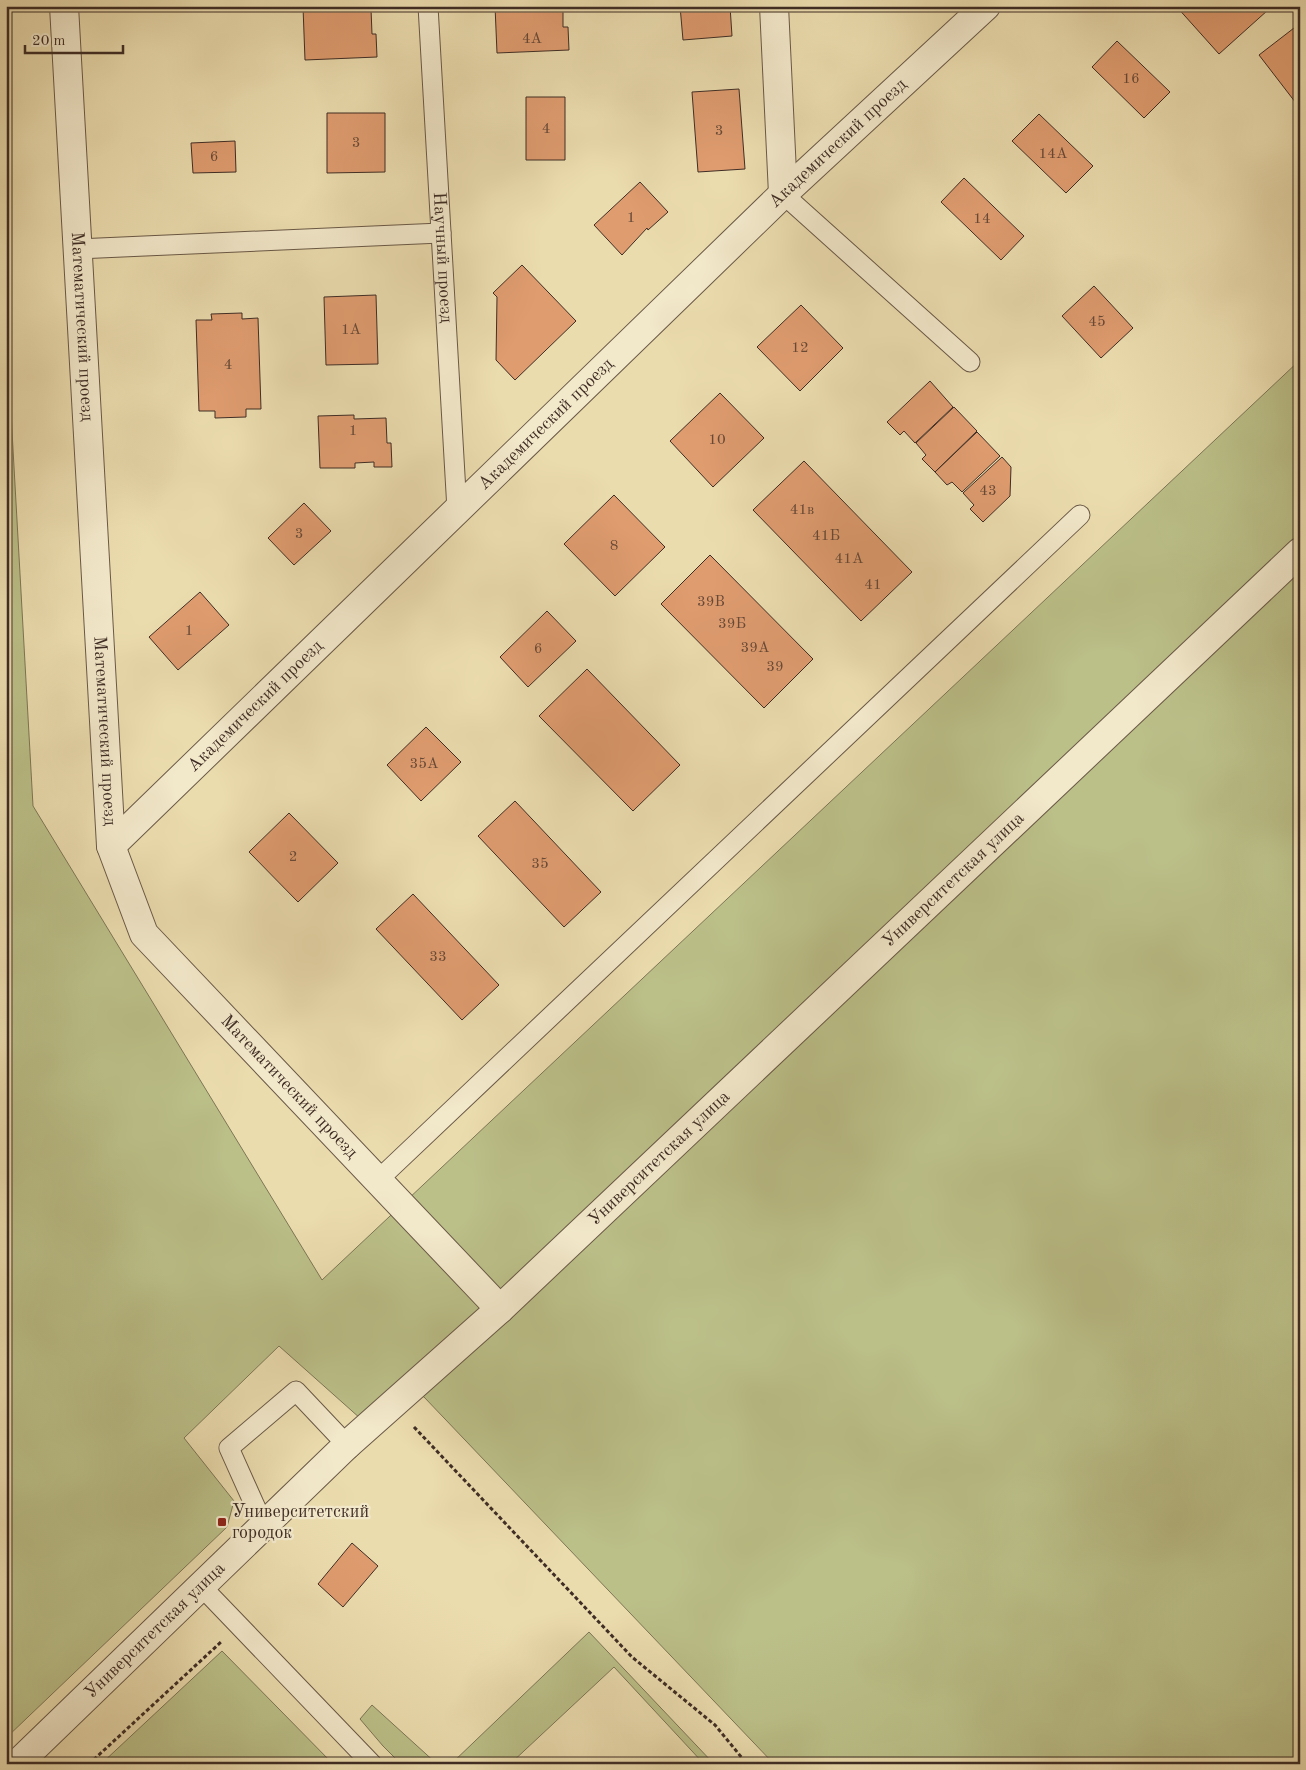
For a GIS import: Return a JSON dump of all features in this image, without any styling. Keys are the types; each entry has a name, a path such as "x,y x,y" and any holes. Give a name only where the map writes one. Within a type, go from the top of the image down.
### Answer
{"street":[{"name":"Математический проезд","path":"64,6 111,846 144,934 500,1309"},
{"path":"774,6 782,194"},
{"name":"Академический проезд","path":"111,846 782,194 986,6"},
{"name":"Университетская улица","path":"17,1764 347,1446 500,1309 1300,552"}],"lane":[{"name":"Научный проезд","path":"428,6 457,510"},
{"path":"782,194 970,362"},
{"path":"77,249 441,233"},
{"path":"378,1180 1080,515"},
{"path":"264,1526 229,1448 296,1391 347,1446"},
{"path":"200,1586 372,1764"}],"path":[{"path":"393,1405 632,1657 715,1725 748,1764"},
{"path":"89,1764 224,1639"}],"green space":[{"path":"6,324 33,806 322,1280 1300,360 1300,1764 774,1764 424,1397 403,1385 361,1419 279,1346 184,1438 234,1501 227,1527 6,1738"},
{"path":"589,1632 714,1764 704,1764 614,1667 510,1764 451,1764"},
{"path":"222,1651 333,1764 101,1764"},
{"path":"372,1705 437,1764 401,1764 360,1719"}],"building":[{"path":"339,6 339,10 371,9 372,34 376,34 377,57 305,60 303,7"},
{"path":"495,6 563,6 563,27 568,27 569,50 497,53"},
{"path":"680,6 730,6 732,36 683,40"},
{"path":"1176,6 1265,6 1268,10 1219,54"},
{"path":"1294,28 1300,36 1299,107 1259,55"},
{"path":"1117,41 1170,92 1144,118 1092,67"},
{"path":"739,89 745,169 698,172 692,92"},
{"path":"526,97 565,97 565,160 526,160"},
{"path":"327,113 385,113 385,172 327,173"},
{"path":"1039,114 1093,166 1066,193 1012,141"},
{"path":"235,141 236,172 193,173 191,143"},
{"path":"964,178 1024,236 1001,260 941,202"},
{"path":"640,182 668,212 648,230 647,228 622,255 594,225"},
{"path":"522,265 576,321 515,380 496,360 497,297 493,293"},
{"path":"1094,286 1133,328 1101,358 1062,316"},
{"path":"376,295 378,364 326,365 324,297"},
{"path":"801,305 843,348 800,391 757,347"},
{"path":"242,313 242,319 258,318 261,409 246,409 246,417 215,418 215,411 199,411 196,320 212,320 211,314"},
{"path":"930,381 953,407 915,443 904,431 900,435 887,422"},
{"path":"720,393 764,438 713,487 670,441"},
{"path":"954,407 977,431 935,472 922,459 926,455 916,443"},
{"path":"354,415 354,419 386,418 387,443 391,443 392,467 374,467 374,462 355,463 355,468 320,468 318,416"},
{"path":"977,432 1000,456 962,492 952,482 947,485 935,472"},
{"path":"1002,457 1011,467 1010,496 983,522 970,509 974,505 963,493"},
{"path":"804,461 912,572 861,621 753,510"},
{"path":"614,495 665,547 615,596 564,544"},
{"path":"304,503 331,531 294,565 268,538"},
{"path":"710,555 813,659 764,708 661,604"},
{"path":"200,592 229,625 178,670 149,637"},
{"path":"547,611 576,641 528,687 500,657"},
{"path":"587,669 680,765 633,811 539,716"},
{"path":"426,727 461,762 421,801 387,765"},
{"path":"515,801 601,892 564,927 478,836"},
{"path":"289,813 338,863 298,902 249,852"},
{"path":"413,894 499,985 462,1020 376,929"},
{"path":"352,1543 378,1566 343,1607 318,1584"}],"place":[{"name":"Университетский городок","path":"222,1522"}]}
